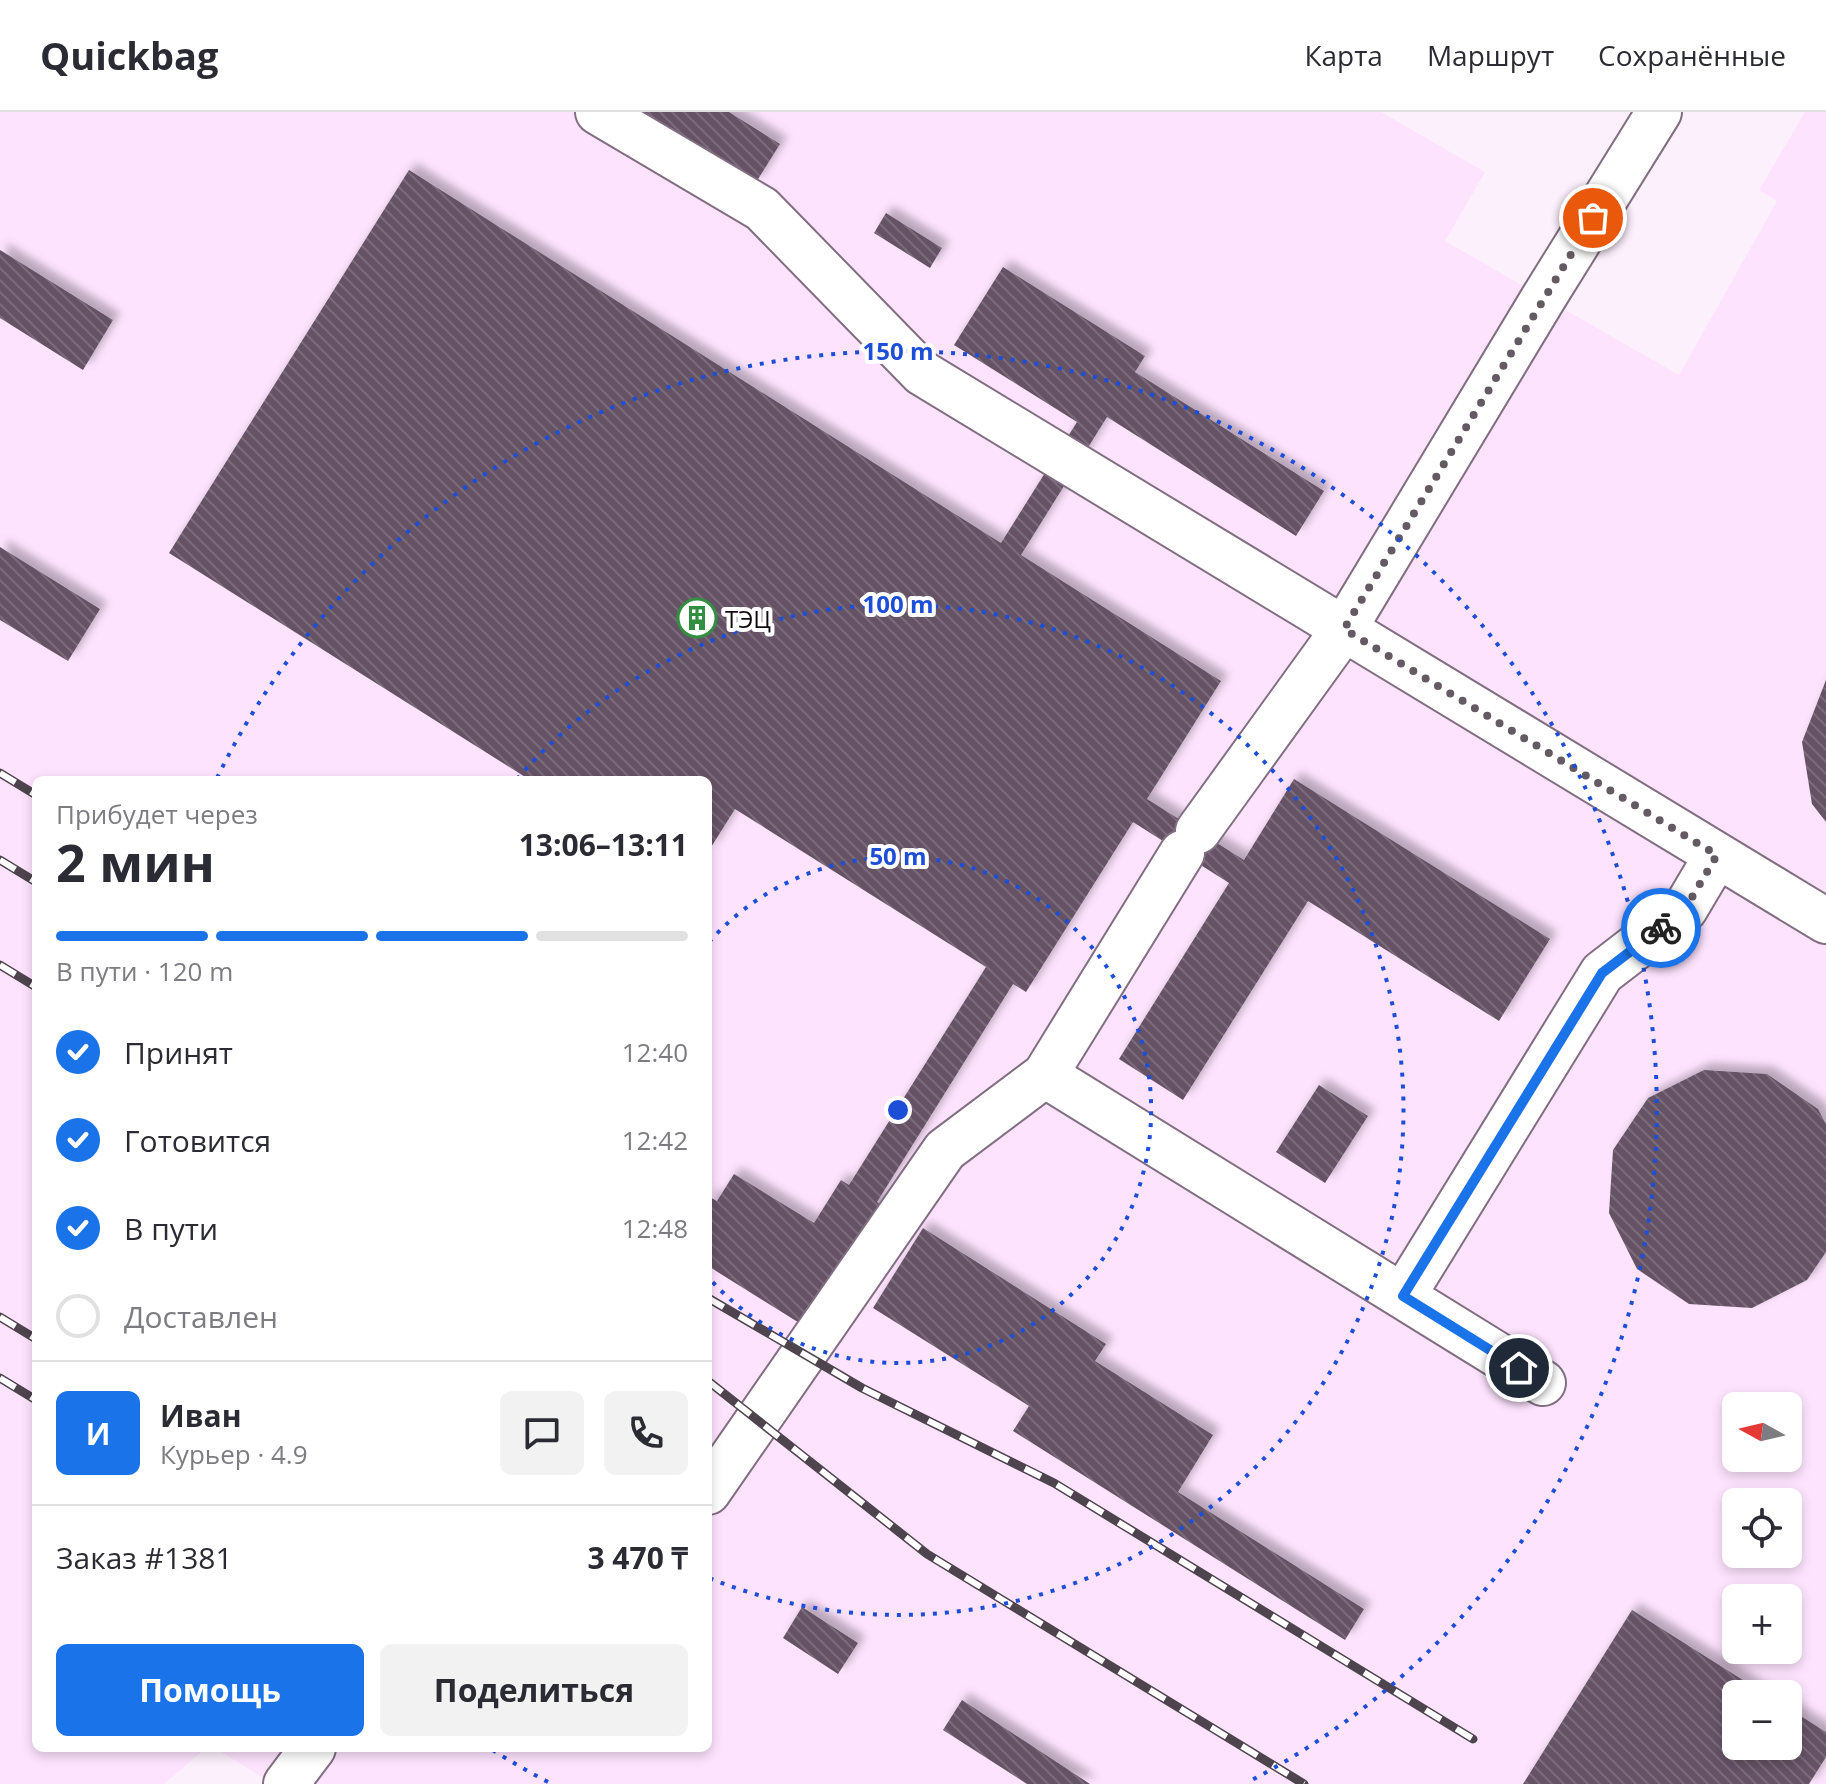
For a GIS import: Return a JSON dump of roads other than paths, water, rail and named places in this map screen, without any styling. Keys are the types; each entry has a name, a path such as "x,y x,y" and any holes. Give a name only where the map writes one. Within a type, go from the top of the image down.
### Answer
{"lane":[{"path":"598,112 762,209 922,373 1826,921"},
{"path":"712,1486 945,1150 1045,1075 1190,842 1344,629 1659,112"},
{"path":"1403,1296 1602,973 1685,909 1717,855"},
{"path":"1045,1075 1543,1383"},
{"path":"286,1784 310,1752"}],"railway":[{"path":"0,773 32,793"},
{"path":"0,860 32,880"},
{"path":"0,965 32,985"},
{"path":"712,1300 862,1388 1054,1483 1473,1739"},
{"path":"0,1317 32,1337"},
{"path":"0,1378 32,1398"},
{"path":"712,1384 927,1554 1304,1784"}],"place":[{"name":"ТЭЦ","path":"697,618"}]}
